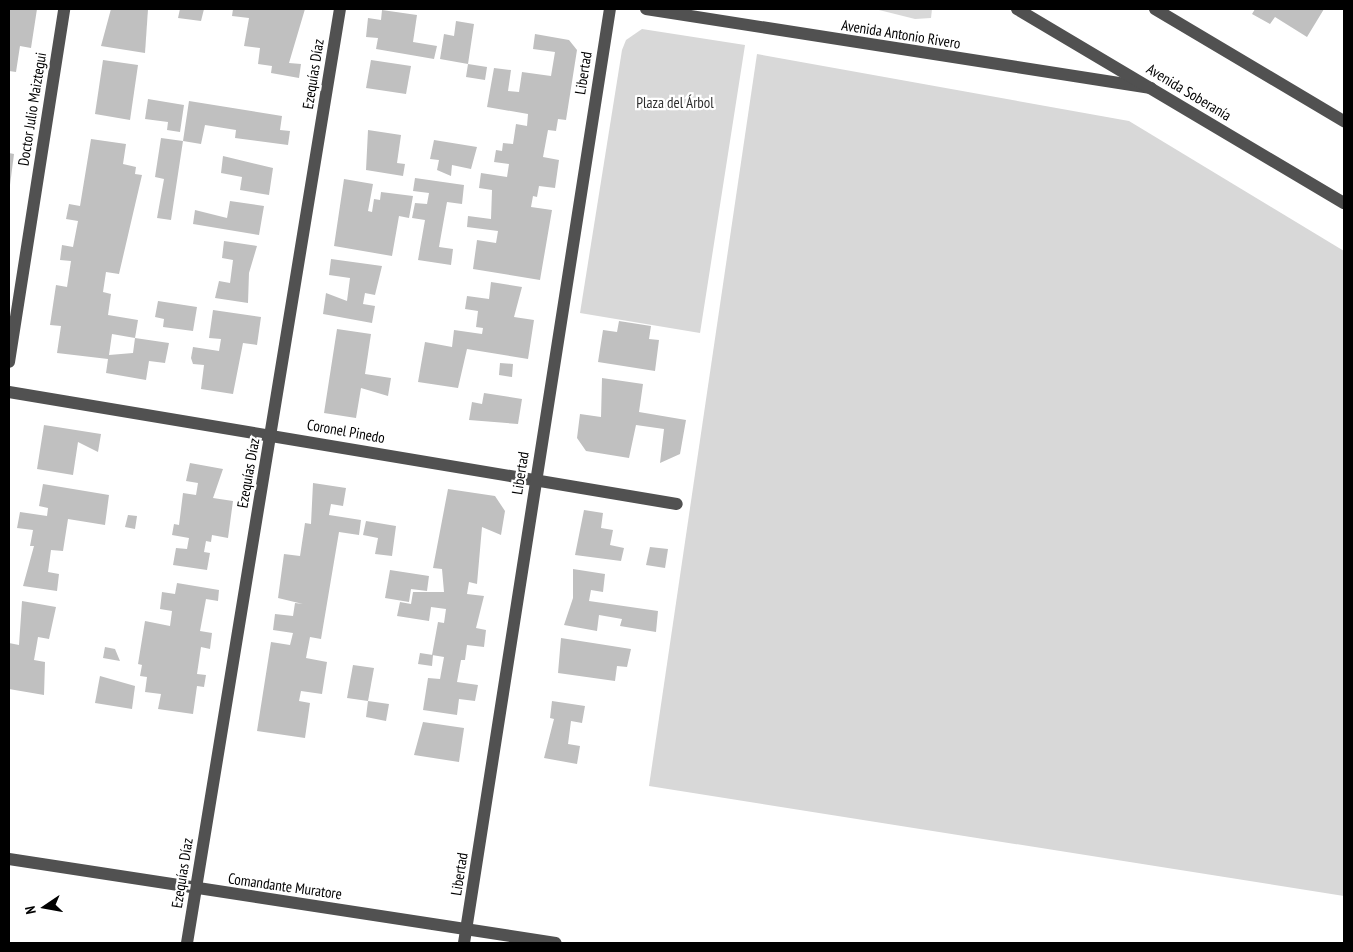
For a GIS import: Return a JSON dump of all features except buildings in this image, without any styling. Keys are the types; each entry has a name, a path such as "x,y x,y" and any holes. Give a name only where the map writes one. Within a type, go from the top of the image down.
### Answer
{"street":[{"name":"Doctor Julio Maiztegui","path":"9,362 64,9"},
{"name":"Ezequías Díaz","path":"187,943 340,9"},
{"name":"Libertad","path":"464,943 610,9"},
{"name":"Avenida Antonio Rivero","path":"646,9 1151,88"},
{"name":"Avenida Soberanía","path":"1017,9 1344,203"},
{"path":"1155,9 1344,121"},
{"name":"Coronel Pinedo","path":"9,392 677,504"},
{"name":"Comandante Muratore","path":"9,860 556,943"}],"green space":[{"path":"875,9 932,9 931,18 915,19"},
{"name":"Plaza del Árbol","path":"642,29 745,45 700,333 580,313 622,50 626,40"},
{"path":"757,54 1129,121 1344,251 1344,896 649,786"}]}
